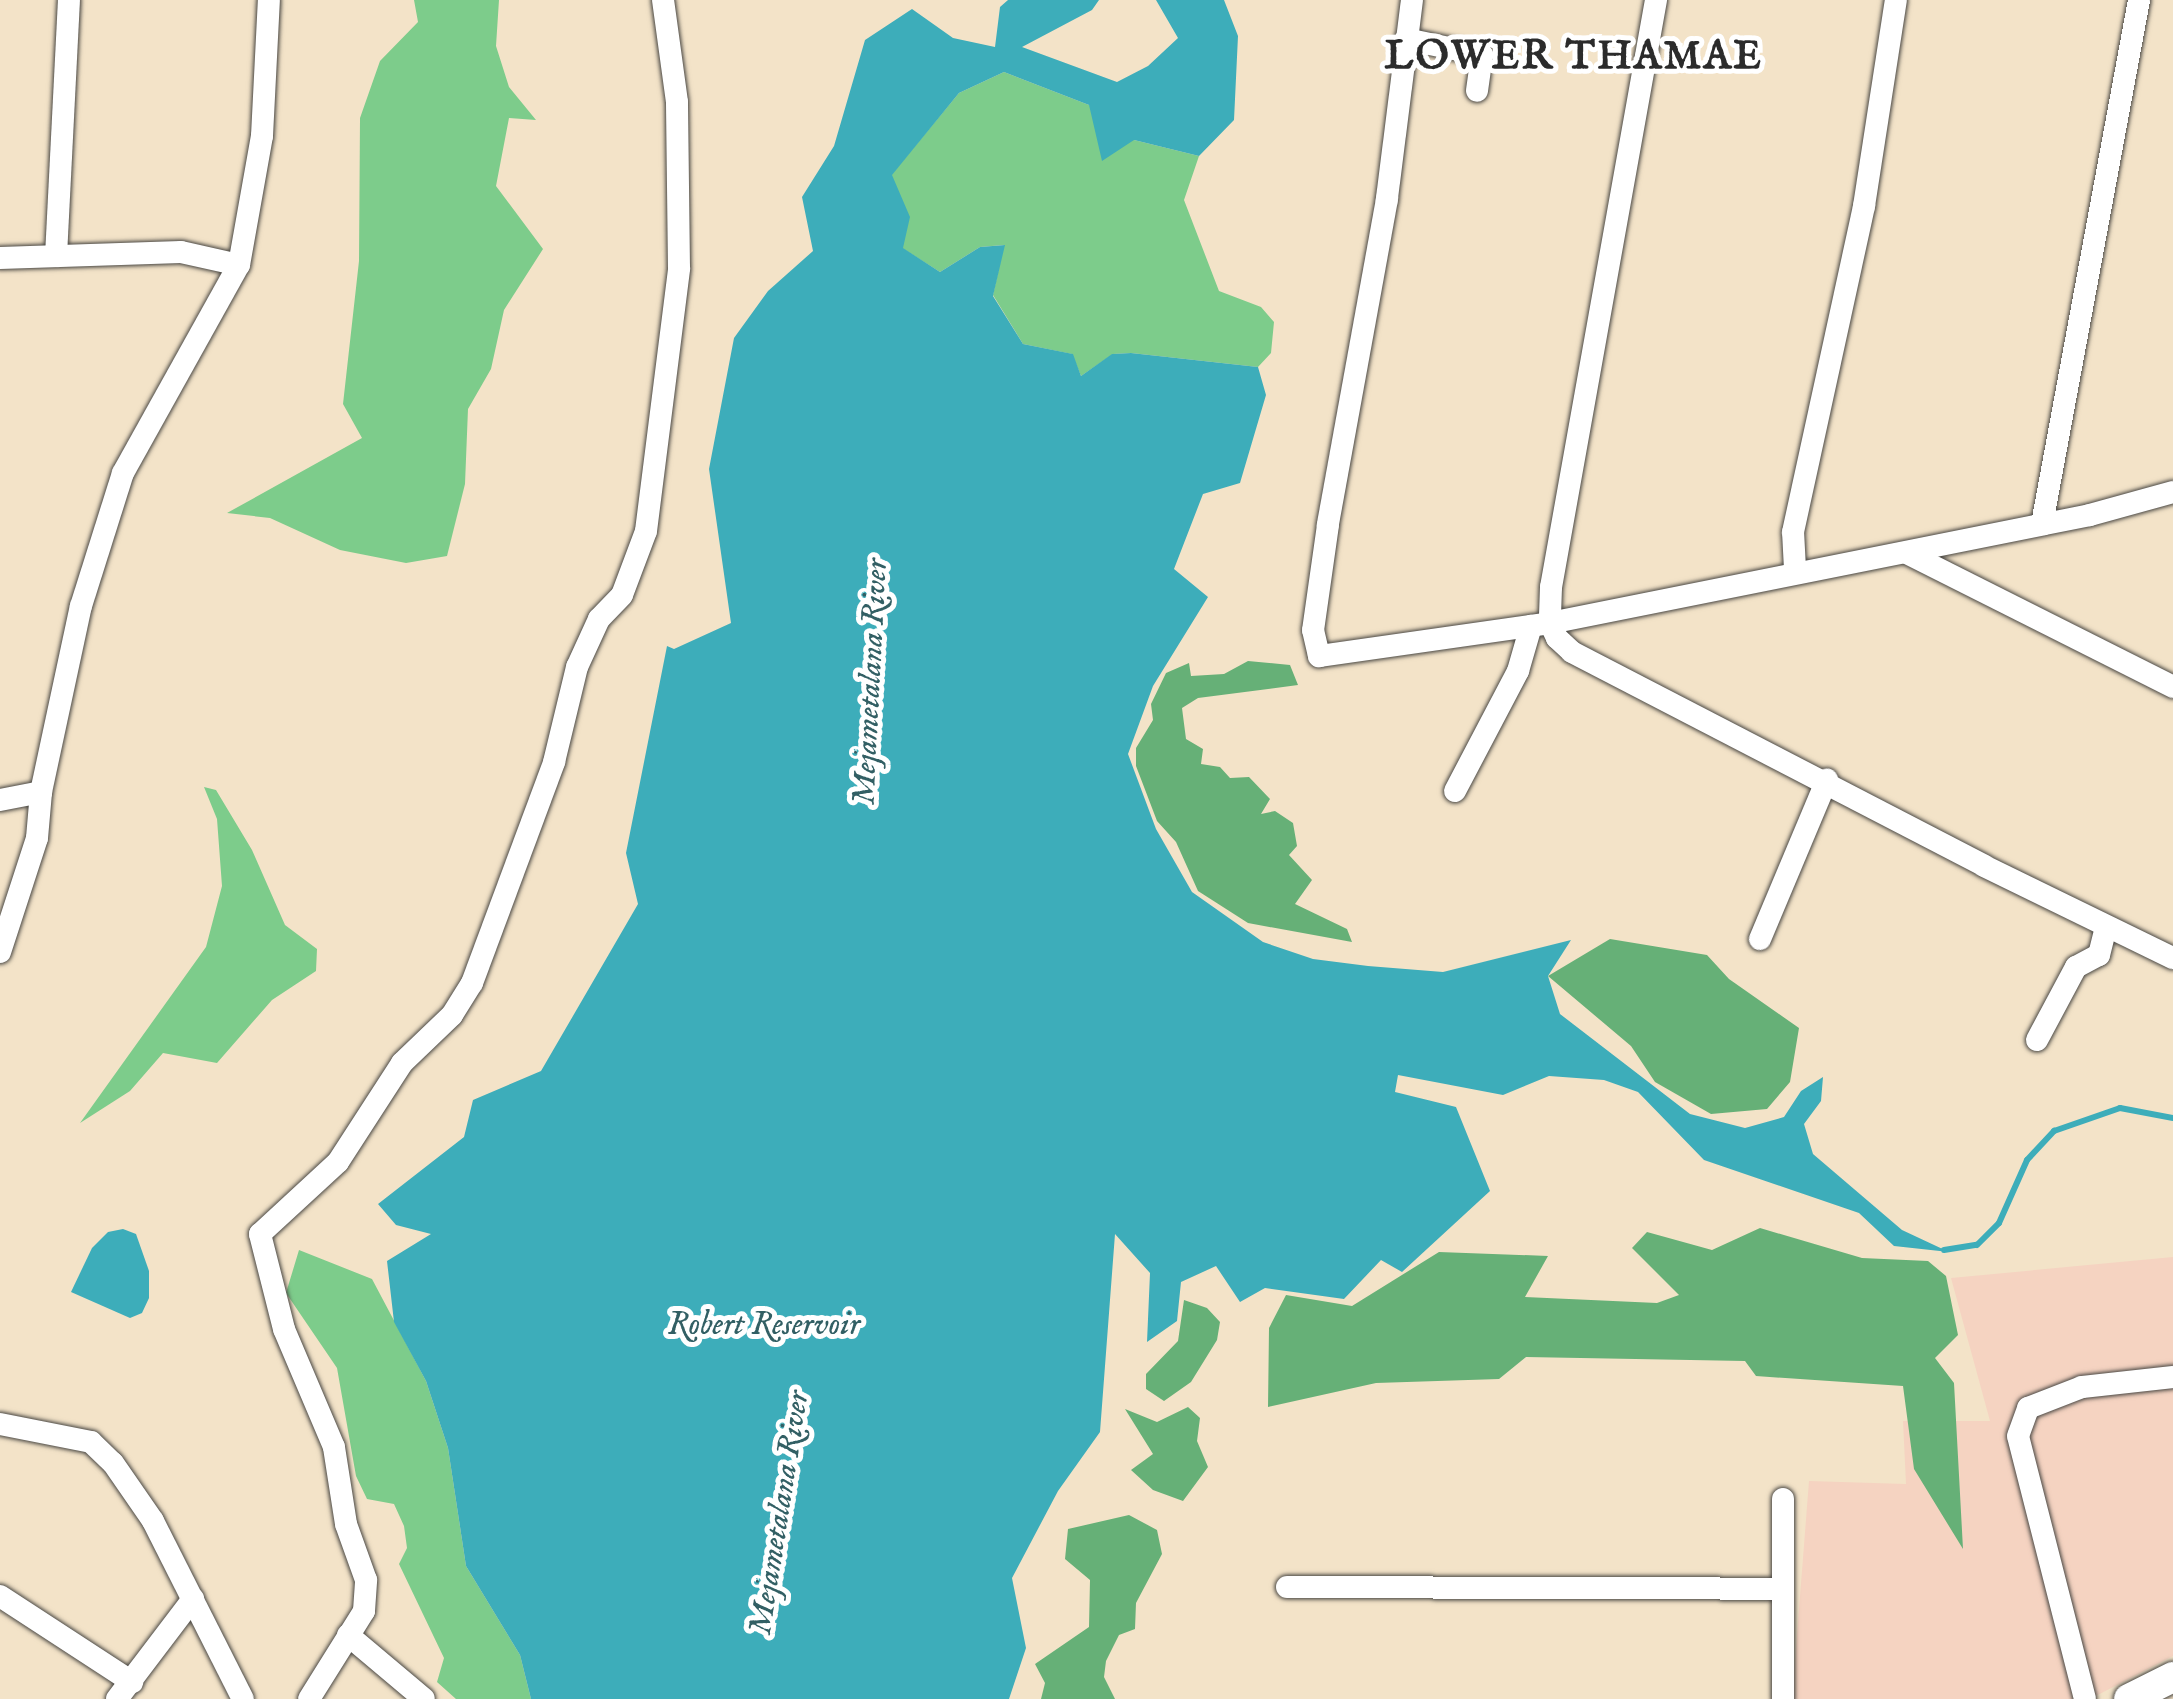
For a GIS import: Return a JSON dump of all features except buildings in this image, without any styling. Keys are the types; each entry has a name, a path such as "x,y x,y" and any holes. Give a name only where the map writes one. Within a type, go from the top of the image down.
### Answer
{"main road":[{"path":"2129,1699 2173,1677"}],"street":[{"path":"56,256 69,0"},
{"path":"0,952 34,853 40,792 80,606 123,474 239,264 262,136 269,0"},
{"path":"308,1699 364,1611 366,1580 346,1524 334,1447 284,1329 260,1234 338,1162 402,1063 452,1015 472,983 554,762 577,666 598,618 622,595 646,531 679,268 676,102 663,0"},
{"path":"1412,0 1387,198 1340,454 1314,649 1328,658 1540,625 1795,569 1907,553 2173,492"},
{"path":"1455,792 1540,625 1656,0"},
{"path":"1795,569 1793,532 1864,206 1896,0"},
{"path":"2042,524 2139,0"},
{"path":"1406,39 1482,55 1477,91"},
{"path":"0,258 180,252 239,264"},
{"path":"1907,553 2173,687"},
{"path":"1540,625 1572,652 2173,958"},
{"path":"1760,939 1827,780"},
{"path":"0,800 40,792"},
{"path":"2037,1040 2076,968 2099,955 2106,927"},
{"path":"2085,1699 2018,1436 2028,1408 2082,1387 2173,1377"},
{"path":"0,1424 90,1442 153,1521 242,1699"},
{"path":"1782,1699 1780,1589 1784,1500"},
{"path":"1288,1587 1780,1589"},
{"path":"0,1596 124,1690 193,1598"},
{"path":"348,1634 424,1699"}],"shaded area":[{"path":"2173,1257 2173,1656 2090,1699 1792,1699 1809,1481 1906,1484 1903,1421 1990,1421 1951,1278"}],"green space":[{"path":"414,0 499,0 496,46 509,87 536,120 509,118 496,186 543,249 504,310 491,369 468,409 465,484 447,556 406,563 340,550 270,518 227,513 362,438 343,404 359,261 360,118 380,61 418,22"},
{"path":"1004,72 1089,105 1134,140 1199,156 1184,200 1219,291 1261,307 1274,322 1271,353 1258,367 1131,353 1113,354 1081,376 1072,354 1023,344 993,295 1004,245 980,247 940,272 902,248 891,175 959,93"},
{"path":"1248,661 1290,665 1298,685 1198,698 1182,708 1186,739 1203,749 1201,764 1220,767 1230,778 1249,777 1270,799 1261,814 1275,811 1293,823 1297,846 1289,855 1312,880 1295,904 1347,929 1352,942 1248,923 1198,891 1176,842 1157,821 1136,766 1136,748 1153,720 1151,704 1166,673 1189,663 1191,676 1224,674"},
{"path":"204,787 216,790 252,850 285,925 317,949 316,971 272,1000 217,1063 163,1053 130,1091 80,1123 206,947 222,886 217,819"},
{"path":"1610,939 1707,955 1729,979 1799,1028 1790,1082 1767,1109 1711,1114 1655,1082 1631,1046 1548,976"},
{"path":"1760,1228 1862,1258 1928,1261 1946,1276 1958,1335 1935,1358 1954,1383 1963,1549 1914,1469 1903,1386 1756,1376 1745,1361 1526,1357 1499,1379 1376,1383 1268,1407 1269,1328 1286,1295 1352,1306 1439,1252 1548,1256 1525,1297 1657,1303 1679,1295 1632,1248 1647,1232 1712,1250"},
{"path":"299,1250 372,1279 426,1381 448,1448 466,1566 520,1655 531,1699 456,1699 437,1682 444,1658 399,1564 407,1548 404,1526 394,1504 367,1499 356,1476 337,1368 286,1293"},
{"path":"1184,1300 1207,1308 1220,1322 1217,1340 1191,1382 1164,1401 1146,1389 1146,1374 1178,1341"},
{"path":"1188,1407 1200,1418 1197,1441 1208,1467 1183,1501 1153,1490 1131,1470 1153,1454 1125,1409 1157,1422"},
{"path":"1129,1515 1157,1530 1162,1554 1136,1603 1135,1629 1119,1635 1106,1661 1104,1677 1115,1699 1041,1699 1045,1683 1035,1664 1089,1627 1090,1580 1065,1559 1068,1529"}],"water":[{"name":"Robert Reservoir","path":"1008,0 1099,0 1092,10 1022,47 1117,82 1148,66 1178,38 1156,0 1224,0 1238,36 1234,120 1199,156 1134,140 1102,161 1089,105 1004,72 959,93 892,175 910,217 903,248 940,272 980,247 1005,245 993,296 1023,344 1073,354 1081,376 1112,354 1131,353 1258,367 1266,395 1240,483 1203,494 1174,569 1208,597 1153,686 1128,754 1156,829 1192,892 1263,942 1313,959 1368,966 1443,972 1571,940 1548,976 1560,1014 1690,1114 1745,1128 1784,1117 1801,1091 1823,1077 1821,1101 1804,1124 1813,1154 1902,1230 1949,1252 1894,1246 1859,1213 1704,1160 1638,1092 1604,1080 1549,1076 1503,1095 1398,1075 1395,1092 1456,1107 1490,1191 1402,1272 1381,1260 1344,1299 1265,1288 1240,1302 1216,1266 1181,1282 1177,1321 1147,1342 1150,1273 1115,1234 1100,1432 1058,1491 1012,1578 1026,1648 1009,1699 531,1699 520,1655 466,1566 448,1448 426,1381 394,1322 387,1261 431,1234 396,1225 378,1204 464,1137 473,1100 541,1071 638,904 626,853 667,646 674,649 731,623 709,469 734,338 768,291 813,251 802,197 834,146 865,40 912,9 953,38 995,47 1000,7"},
{"path":"123,1229 136,1234 149,1271 149,1298 142,1313 130,1318 71,1292 92,1248 108,1232"}],"waterway":[{"path":"1944,1250 1977,1245 1999,1223 2027,1160 2054,1131 2120,1108 2173,1118"}],"district":[{"name":"LOWER THAMAE","path":"1574,58"}],"water label":[{"name":"Mejametalana River","path":"872,682"},
{"name":"Mejametalana River","path":"781,1513"}]}
